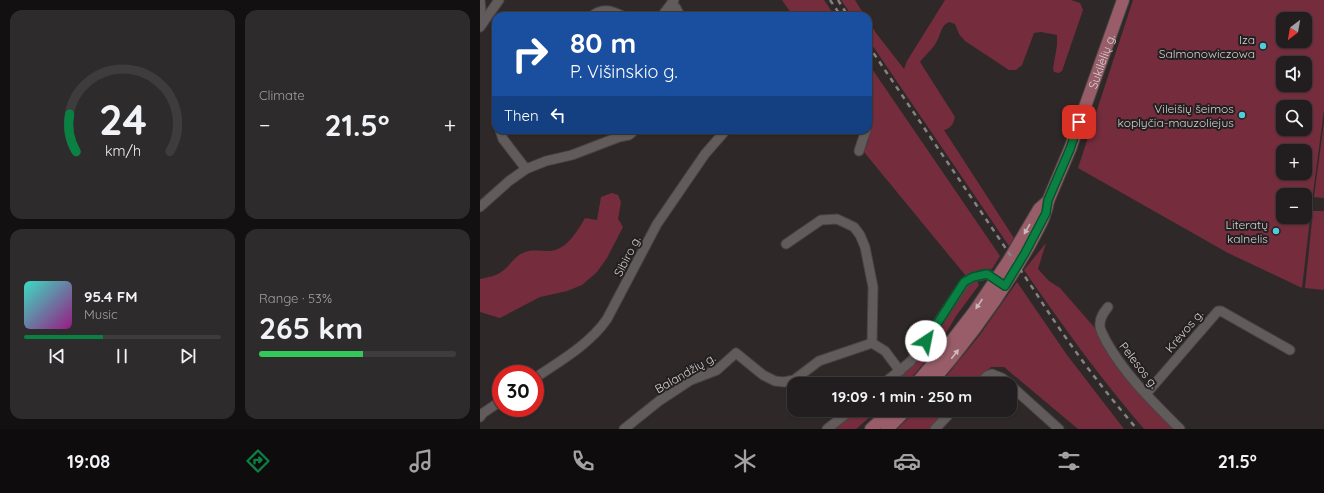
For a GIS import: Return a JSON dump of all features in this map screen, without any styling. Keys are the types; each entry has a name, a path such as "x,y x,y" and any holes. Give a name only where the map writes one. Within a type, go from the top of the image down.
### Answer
{"main road":[{"name":"Sukilėlių g.","path":"1000,282 1037,230 1046,213 1048,200 1070,149 1123,0"},
{"path":"922,377 1000,282"},
{"path":"936,377 967,338 1000,282"},
{"path":"871,429 884,417"},
{"path":"887,429 899,417"}],"street":[{"path":"480,0 481,26"},
{"path":"481,26 499,0"},
{"path":"665,12 673,2 678,12"},
{"path":"597,12 603,10 614,12"},
{"path":"501,134 503,139 526,169"},
{"path":"480,207 509,181 526,169 546,161 572,155 630,134"},
{"name":"Sibiro g.","path":"544,372 578,348 601,329 657,224 705,154 722,134"},
{"path":"859,151 865,134"},
{"path":"786,244 821,220 837,219 854,227 860,235 865,247 873,287 872,343 885,351 900,370"},
{"path":"892,377 919,351 964,282 973,277 987,274 1000,282"},
{"name":"Pelesos g.","path":"1108,308 1101,316 1099,325 1103,334 1121,364 1146,394 1180,429"},
{"name":"Krėvos g.","path":"1146,394 1218,311 1221,311 1290,350"},
{"name":"Balandžių g.","path":"624,429 659,401 691,380 716,370 736,353 763,375 784,382 794,380 820,361 872,343"},
{"path":"986,377 992,374 1000,377"},
{"path":"1017,390 1059,429"},
{"path":"480,417 492,407"},
{"path":"827,429 842,417"},
{"path":"935,429 946,417"}],"shaded area":[{"path":"782,0 824,0 832,12 790,12"},
{"path":"841,0 855,0 862,12 849,12"},
{"path":"945,0 1071,0 1080,3 1083,10 1062,71 1059,73 1054,72 1053,69 1057,35 1041,32 1034,33 1022,65 1016,70 1009,70 965,41 959,34 955,24 949,22 944,25 935,44 920,62 955,117 951,126 944,130 1014,238 1009,246 872,45 872,26 904,69 907,61"},
{"path":"1133,0 1324,0 1324,110 1312,201 1312,188 1276,188 1276,224 1309,224 1302,288 1228,253 1078,168"},
{"path":"872,69 1000,256 992,269 979,270 966,276 864,152 870,134 872,134"},
{"path":"1324,122 1324,198 1314,197"},
{"path":"612,193 618,195 621,202 618,219 623,227 607,258 597,272 582,285 567,291 540,297 500,318 480,312 480,279 499,273 520,254 535,250 548,251 560,248 570,240 585,218 597,220 601,197"},
{"path":"1313,211 1324,211 1324,290 1305,288"},
{"path":"1046,243 1038,269 1049,281 1060,288 1094,327 1123,373 1174,429 1144,429 1112,391 1024,270"},
{"path":"977,281 979,285 956,316 942,340 923,364 912,377 895,377 967,286"},
{"path":"1017,282 1067,355 1124,429 1078,429 1004,367 991,367 981,377 946,377 979,336"},
{"path":"847,417 870,417 856,429 831,429"},
{"path":"910,417 942,417 931,429 897,429"}],"railway":[{"path":"830,0 838,12"},
{"path":"838,0 846,12"},
{"path":"872,51 1070,344 1109,396 1137,429"}],"place":[{"name":"Iza Salmonowiczowa","path":"1263,46"},
{"name":"Vileišių šeimos koplyčia-mauzoliejus","path":"1242,115"},
{"name":"Literatų kalnelis","path":"1276,231"}],"route":[{"path":"926,341 964,282 973,277 987,274 1005,286 1025,253 1046,213 1048,200 1070,149 1079,122"}]}
